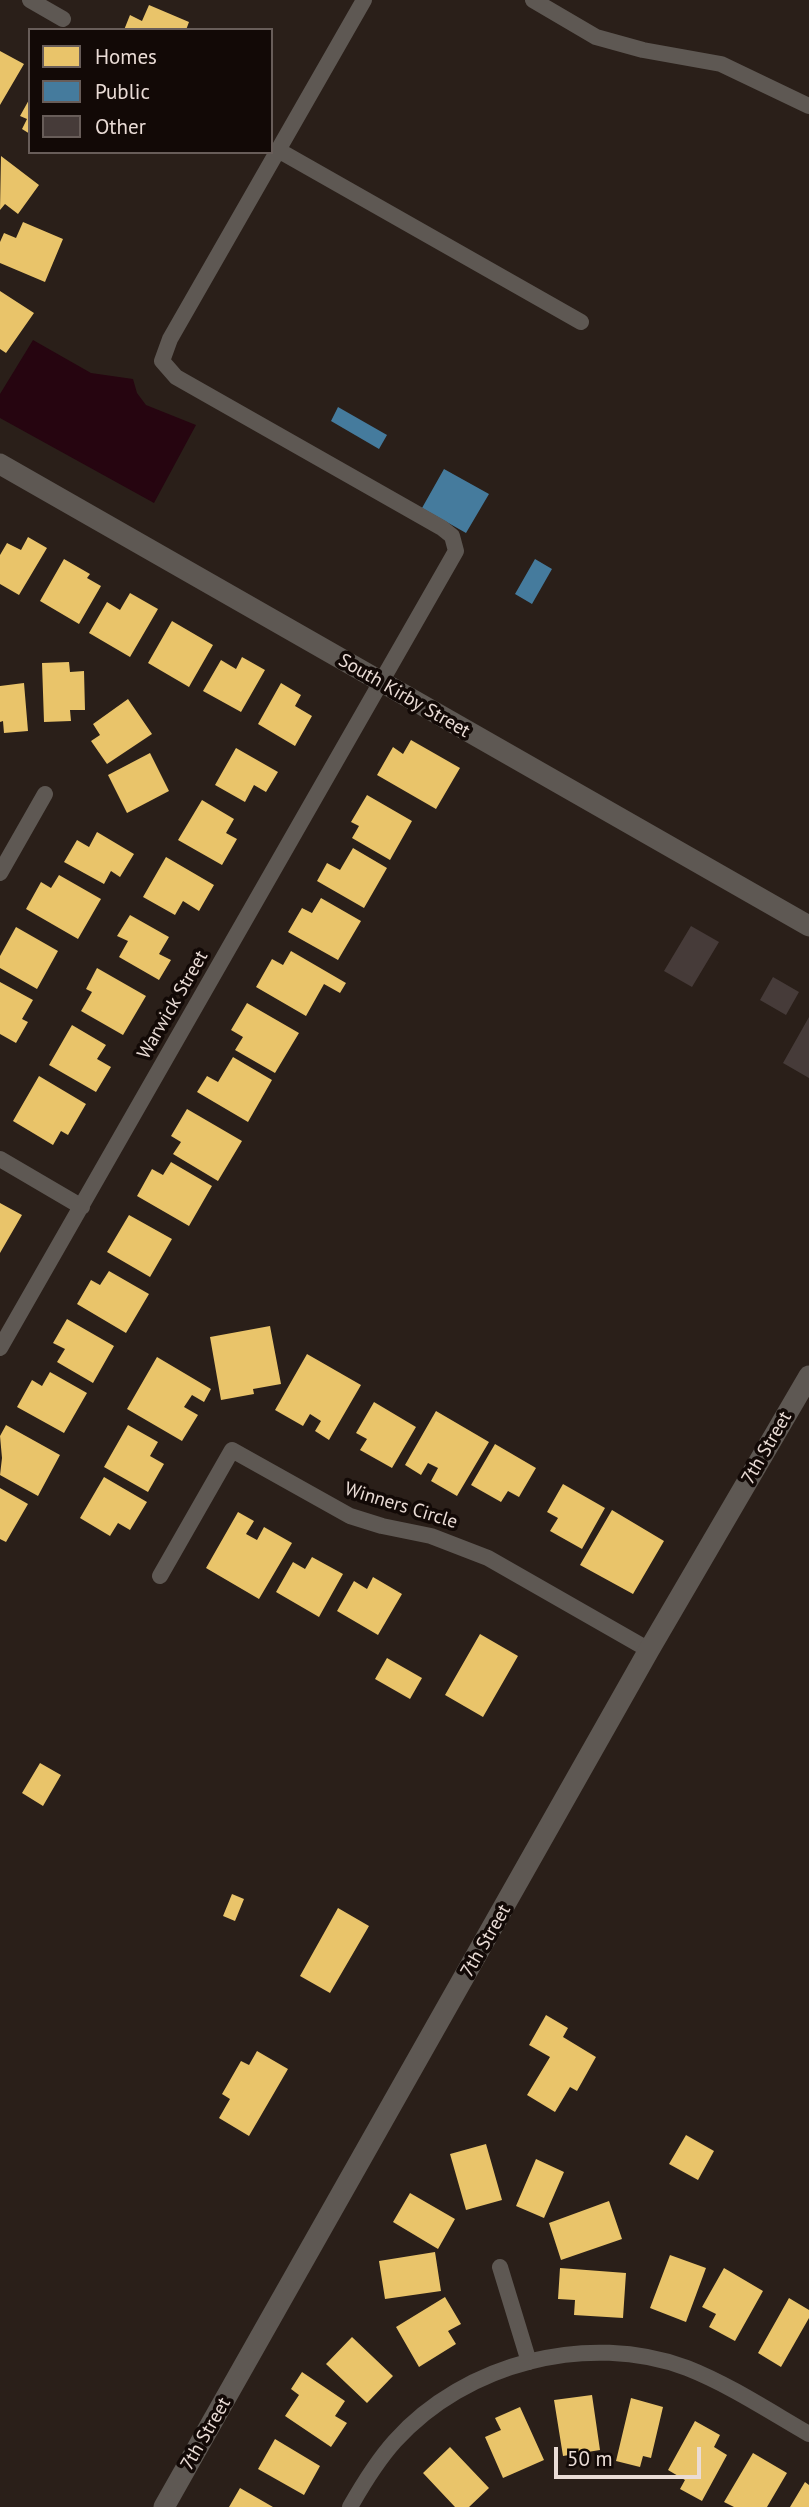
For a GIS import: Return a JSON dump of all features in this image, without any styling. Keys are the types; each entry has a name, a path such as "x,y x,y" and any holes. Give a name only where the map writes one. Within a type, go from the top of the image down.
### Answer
{"street":[{"path":"30,0 63,19"},
{"path":"364,0 278,150 581,322"},
{"path":"533,0 596,37 643,50 722,64 809,106"},
{"name":"Warwick Street","path":"0,1348 456,551 452,536 442,528 176,377 162,362 170,340 278,150"},
{"name":"South Kirby Street","path":"0,464 809,926"},
{"path":"0,873 44,794"},
{"path":"0,1160 82,1207"},
{"name":"7th Street","path":"164,2507 649,1650 809,1376"},
{"name":"Winners Circle","path":"160,1576 232,1450 350,1516 431,1536 488,1558 649,1650"},
{"path":"500,2267 528,2362"},
{"path":"350,2507 369,2474 395,2441 424,2413 451,2394 485,2376 528,2362 577,2353 612,2352 650,2357 686,2368 720,2383 809,2434"}],"shaded area":[{"path":"33,340 91,373 133,379 137,393 146,405 196,425 154,503 0,418 0,394"}],"building: Homes":[{"path":"149,5 189,22 187,28 125,28 130,15 142,21"},
{"path":"0,51 24,64 0,105"},
{"path":"28,102 28,133 22,129 27,119 20,116"},
{"path":"1,156 39,185 18,214 5,204 0,210"},
{"path":"23,222 63,239 45,282 0,263 0,242 4,233 16,238"},
{"path":"0,291 34,313 6,353 0,349"},
{"path":"28,537 47,548 19,595 0,584 0,555 7,543 21,550"},
{"path":"64,559 90,574 87,578 101,586 79,624 40,601"},
{"path":"130,593 158,609 130,657 89,633 107,602 120,610"},
{"path":"172,621 213,645 189,687 148,663"},
{"path":"242,657 265,670 241,712 203,691 221,660 236,669"},
{"path":"69,662 70,672 84,671 85,710 70,710 71,721 44,722 42,663"},
{"path":"24,683 28,731 4,733 3,721 0,722 0,686"},
{"path":"281,683 301,695 295,706 312,716 295,746 258,724"},
{"path":"128,699 152,734 107,764 91,741 100,735 93,724"},
{"path":"411,740 460,768 436,809 377,775 393,747 403,754"},
{"path":"236,748 278,772 266,792 254,785 245,802 215,785"},
{"path":"150,753 169,791 127,813 108,775"},
{"path":"367,795 412,821 390,860 352,838 359,826 351,822"},
{"path":"202,800 234,819 226,833 237,839 222,865 178,840"},
{"path":"97,832 134,854 120,877 111,871 104,884 64,862 77,840 89,847"},
{"path":"353,848 387,868 364,908 317,881 327,863 340,870"},
{"path":"166,857 214,885 199,911 183,901 175,915 143,897"},
{"path":"59,875 101,899 78,939 26,909 41,882 51,888"},
{"path":"321,898 361,921 338,960 288,932 302,908 312,913"},
{"path":"130,915 169,937 159,954 171,960 159,980 119,957 128,941 117,936"},
{"path":"16,927 58,951 37,989 0,968 0,956"},
{"path":"291,951 346,983 340,993 324,984 306,1016 256,987 272,959 283,965"},
{"path":"97,968 146,996 123,1035 81,1011 92,992 86,989"},
{"path":"0,982 33,1000 22,1019 28,1022 16,1043 0,1034"},
{"path":"247,1003 299,1033 275,1073 235,1050 243,1037 231,1030"},
{"path":"72,1025 106,1045 97,1059 111,1067 96,1092 49,1065"},
{"path":"233,1057 272,1080 248,1122 197,1092 207,1076 218,1082"},
{"path":"39,1076 86,1104 68,1135 61,1131 53,1145 13,1121"},
{"path":"187,1109 242,1141 218,1181 173,1154 181,1142 171,1136"},
{"path":"171,1162 212,1186 189,1226 137,1196 152,1169 163,1175"},
{"path":"0,1203 22,1215 0,1253"},
{"path":"129,1215 172,1239 150,1277 107,1252"},
{"path":"109,1271 149,1294 126,1333 77,1304 91,1280 100,1285"},
{"path":"67,1319 114,1346 93,1383 57,1362 65,1349 53,1343"},
{"path":"270,1326 281,1384 253,1389 254,1394 221,1400 210,1337"},
{"path":"307,1354 361,1385 329,1440 315,1431 321,1421 310,1414 303,1426 275,1410"},
{"path":"157,1357 211,1389 204,1402 192,1395 184,1407 198,1415 182,1441 127,1409"},
{"path":"50,1372 87,1393 64,1433 17,1407 32,1380 42,1386"},
{"path":"374,1402 416,1427 392,1468 360,1450 367,1439 356,1433"},
{"path":"436,1411 489,1442 457,1496 431,1481 438,1468 428,1463 421,1475 405,1465"},
{"path":"6,1425 60,1455 38,1496 0,1475 0,1436"},
{"path":"128,1425 158,1442 150,1456 164,1464 148,1492 104,1467"},
{"path":"495,1444 536,1468 519,1497 508,1491 501,1502 471,1485"},
{"path":"104,1477 147,1502 130,1530 118,1523 110,1536 80,1518"},
{"path":"563,1484 605,1508 582,1549 550,1531 558,1518 547,1512"},
{"path":"0,1488 28,1504 6,1542 0,1539"},
{"path":"612,1510 664,1541 633,1594 580,1565"},
{"path":"238,1512 254,1521 246,1534 257,1540 264,1527 292,1543 259,1599 206,1568"},
{"path":"312,1557 343,1574 319,1617 276,1592 293,1562 305,1569"},
{"path":"373,1577 402,1594 378,1635 337,1611 354,1581 367,1589"},
{"path":"480,1634 518,1656 483,1717 445,1695"},
{"path":"387,1658 422,1678 410,1699 375,1679"},
{"path":"40,1763 61,1775 43,1806 22,1793"},
{"path":"232,1894 244,1899 235,1921 223,1916"},
{"path":"338,1908 369,1926 330,1993 300,1976"},
{"path":"546,2015 568,2028 563,2037 596,2057 577,2091 570,2087 555,2112 527,2095 550,2057 529,2045"},
{"path":"257,2051 288,2069 249,2136 219,2118 230,2099 222,2094 241,2061 249,2065"},
{"path":"686,2135 714,2151 698,2180 669,2164"},
{"path":"486,2144 502,2200 466,2210 450,2154"},
{"path":"536,2159 564,2172 544,2218 516,2206"},
{"path":"410,2193 455,2219 438,2249 393,2222"},
{"path":"609,2201 622,2239 561,2260 549,2223"},
{"path":"435,2252 441,2291 385,2299 379,2261"},
{"path":"670,2255 706,2268 686,2322 650,2308"},
{"path":"560,2268 626,2273 623,2318 574,2315 575,2300 558,2299"},
{"path":"724,2268 763,2291 735,2341 709,2327 716,2314 702,2307"},
{"path":"445,2297 461,2324 448,2331 456,2344 419,2367 396,2327"},
{"path":"789,2298 809,2310 809,2318 781,2367 758,2353"},
{"path":"352,2337 393,2376 367,2403 326,2364"},
{"path":"302,2372 345,2401 335,2416 347,2423 331,2447 285,2416 299,2395 291,2389"},
{"path":"592,2395 600,2450 563,2456 554,2400"},
{"path":"631,2398 663,2407 651,2458 643,2456 640,2467 616,2461"},
{"path":"520,2407 544,2460 503,2478 485,2437 501,2430 495,2418"},
{"path":"695,2421 720,2435 714,2447 727,2455 702,2501 680,2489 685,2480 668,2470"},
{"path":"275,2439 320,2466 304,2495 258,2469"},
{"path":"450,2447 489,2488 469,2507 455,2507 423,2473"},
{"path":"753,2453 787,2473 767,2507 734,2507 724,2502"},
{"path":"805,2482 809,2485 809,2507 790,2507"},
{"path":"240,2488 273,2507 229,2507"}],"building: Public":[{"path":"338,407 387,435 379,449 331,421"},
{"path":"444,469 489,494 466,533 422,508"},
{"path":"535,559 552,569 532,604 515,594"}],"building: Other":[{"path":"691,926 719,942 692,987 664,971"},
{"path":"773,977 799,992 786,1015 760,1000"},
{"path":"809,1017 809,1078 783,1063"}]}
